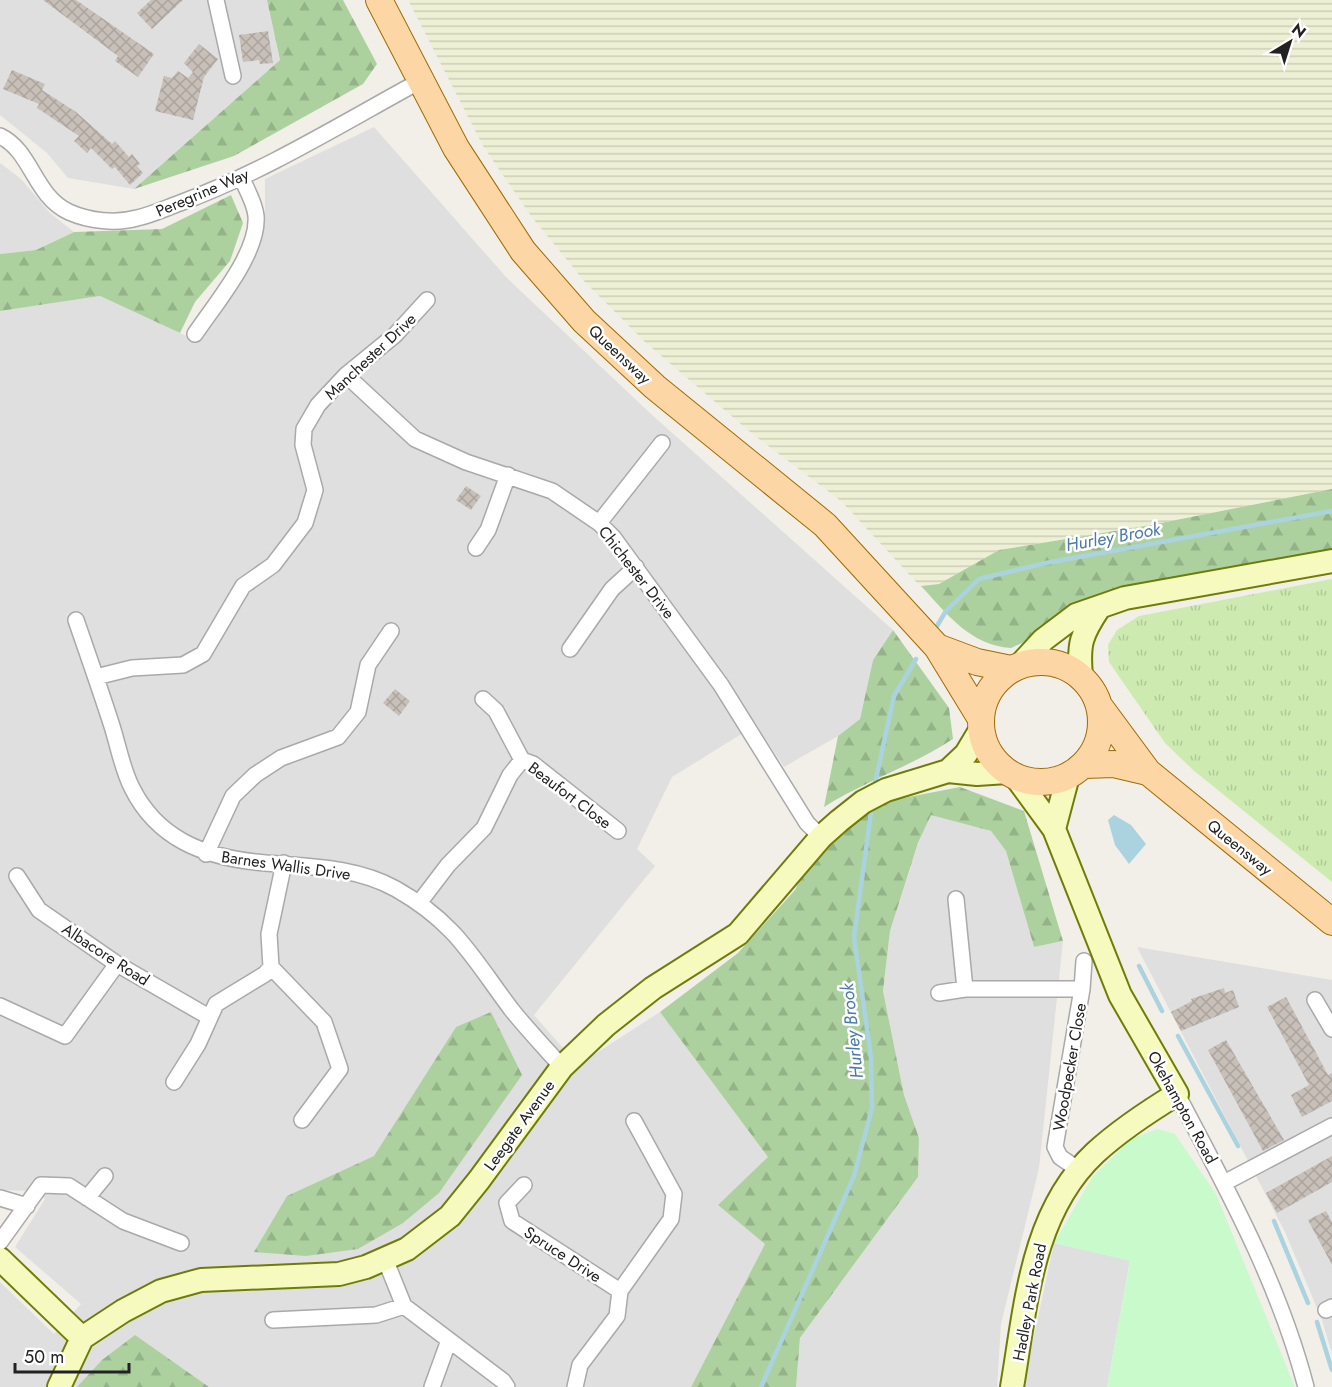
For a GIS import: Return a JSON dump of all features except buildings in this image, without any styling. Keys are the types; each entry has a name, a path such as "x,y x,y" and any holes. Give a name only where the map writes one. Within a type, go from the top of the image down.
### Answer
{"main road":[{"name":"Queensway","path":"379,0 456,148 523,251 584,321 656,387 825,525 931,640"},
{"path":"931,640 977,662 1016,667 1041,661 1063,665 1081,676 1093,690 1100,707 1148,772"},
{"path":"931,640 981,724 986,746 995,760 1012,774 1033,782 1051,782 1076,771 1114,764 1148,772"},
{"path":"981,724 985,699 995,682 1016,667"},
{"path":"1076,771 1096,748 1102,728 1100,707"},
{"name":"Queensway","path":"1148,772 1332,922"}],"street":[{"path":"216,0 233,76"},
{"name":"Peregrine Way","path":"0,136 16,147 38,185 50,199 68,212 88,219 136,219 241,177 316,140 420,81"},
{"path":"195,334 244,259 253,236 256,214 241,177"},
{"name":"Manchester Drive","path":"96,677 132,668 183,664 203,654 243,586 273,565 305,524 315,490 303,446 304,429 318,405 346,375 395,335 427,300"},
{"name":"Chichester Drive","path":"346,375 415,438 466,462 552,491 598,523 636,567 722,685 807,824 821,837"},
{"path":"598,523 662,443"},
{"path":"476,548 488,530 508,476"},
{"path":"1016,667 1043,640 1076,615 1125,598 1332,561"},
{"path":"570,649 612,589 636,567"},
{"path":"1081,676 1079,649 1084,631 1099,608"},
{"name":"Barnes Wallis Drive","path":"76,620 132,788 157,823 184,843 206,854 363,875 394,888 419,903 446,924 469,948 512,1009 562,1067"},
{"path":"206,854 233,796 255,774 281,758 338,737 358,712 368,664 391,632"},
{"name":"Beaufort Close","path":"483,699 496,711 522,760 533,764 618,831"},
{"name":"Leegate Avenue","path":"82,1338 123,1311 161,1292 201,1280 339,1274 407,1249 450,1216 562,1067 606,1025 653,988 738,934 821,837 873,797 948,771 966,754 981,724"},
{"name":"Beaufort Close","path":"419,903 448,865 484,828 510,775 522,760"},
{"name":"Leegate Avenue","path":"948,771 1012,774"},
{"path":"1054,829 1076,771"},
{"name":"Okehampton Road","path":"1012,774 1054,829 1120,995 1177,1094 1255,1246 1284,1316 1306,1387"},
{"path":"284,863 269,934 271,968 324,1022 340,1069 302,1120"},
{"name":"Albacore Road","path":"17,876 39,910 117,964 209,1017"},
{"path":"956,899 964,989"},
{"name":"Woodpecker Close","path":"1079,1170 1060,1157 1055,1147 1082,989 1084,961"},
{"path":"0,1006 65,1036 117,964"},
{"path":"174,1082 198,1044 216,1004 266,974 271,968"},
{"name":"Woodpecker Close","path":"939,993 964,989 1082,989"},
{"path":"1315,1000 1331,1026"},
{"name":"Hadley Park Road","path":"1012,1387 1034,1263 1041,1239 1061,1197 1079,1170 1110,1140 1177,1094"},
{"path":"575,1387 580,1365 617,1316 620,1291 671,1220 674,1194 634,1121"},
{"path":"1224,1183 1332,1126"},
{"path":"87,1198 105,1176"},
{"path":"0,1242 41,1185 69,1186 123,1221 181,1243"},
{"name":"Spruce Drive","path":"524,1185 507,1203 512,1221 620,1291"},
{"path":"0,1198 27,1206"},
{"path":"0,1259 82,1338 59,1387"},
{"path":"384,1259 404,1306 503,1381 507,1387"},
{"path":"273,1320 376,1315 404,1306"},
{"path":"432,1387 449,1340"}],"shaded area":[{"path":"0,0 267,0 280,60 134,189 68,178 47,153 0,115"},
{"path":"374,127 506,277 651,414 893,630 873,660 860,719 838,736 784,767 756,725 672,777 637,849 655,866 534,1015 578,1065 660,1012 768,1157 765,1244 691,1387 0,1387 0,1282 54,1334 81,1304 15,1247 45,1199 31,1191 0,1190 0,311 100,296 197,341 254,261 265,210 265,179"},
{"path":"0,163 21,179 50,213 74,232 36,250 0,254"},
{"path":"931,814 991,831 1006,851 1034,947 1063,941 1039,1168 1001,1324 997,1387 796,1387 800,1338 918,1177 919,1138 904,1095 883,991 890,931 918,844"},
{"path":"1137,947 1332,980 1332,1354 1322,1320 1285,1232"},
{"path":"1054,1243 1130,1260 1107,1387 1023,1387"}],"green space":[{"path":"267,0 343,0 377,64 363,84 234,156 134,189 280,60"},
{"path":"408,0 1332,0 1332,489 1151,525 999,550 939,584 920,586 841,501 755,436 645,342 585,282 531,216 483,146"},
{"path":"231,195 243,223 230,261 195,302 180,333 100,296 0,311 0,254 36,250 74,232 162,229"},
{"path":"1332,489 1332,555 1150,585 1011,648 997,646 972,635 950,617 921,586 939,584 999,550 1151,525"},
{"path":"1332,579 1332,882 1193,770 1165,743 1109,662 1108,645 1117,630 1139,616"},
{"path":"893,630 949,708 953,739 824,807 838,736 860,719 873,660"},
{"path":"960,787 1024,811 1063,941 1034,947 1006,851 991,831 931,815 918,843 890,931 883,991 904,1095 919,1138 918,1177 800,1338 796,1387 691,1387 765,1244 718,1205 768,1157 660,1012 738,953 795,890 821,837 893,800"},
{"path":"491,1012 522,1075 439,1193 403,1223 358,1249 306,1256 254,1252 287,1196 374,1156 456,1027"},
{"path":"1158,1129 1175,1134 1216,1194 1295,1387 1107,1387 1130,1261 1054,1243 1093,1176 1132,1138"},
{"path":"135,1335 209,1387 77,1387 102,1360"}],"water":[{"path":"1114,815 1131,825 1146,844 1129,864 1115,845 1108,820"}],"waterway":[{"name":"Hurley Brook","path":"934,631 946,611 979,579 1046,563 1332,511"},
{"name":"Hurley Brook","path":"874,788 894,696 916,659"},
{"name":"Hurley Brook","path":"761,1387 854,1176 872,1108 871,1057 854,937 872,805"},
{"path":"1139,966 1162,1011"},
{"path":"1178,1036 1238,1146"},
{"path":"1274,1221 1308,1303"},
{"path":"1317,1322 1332,1370"}]}
